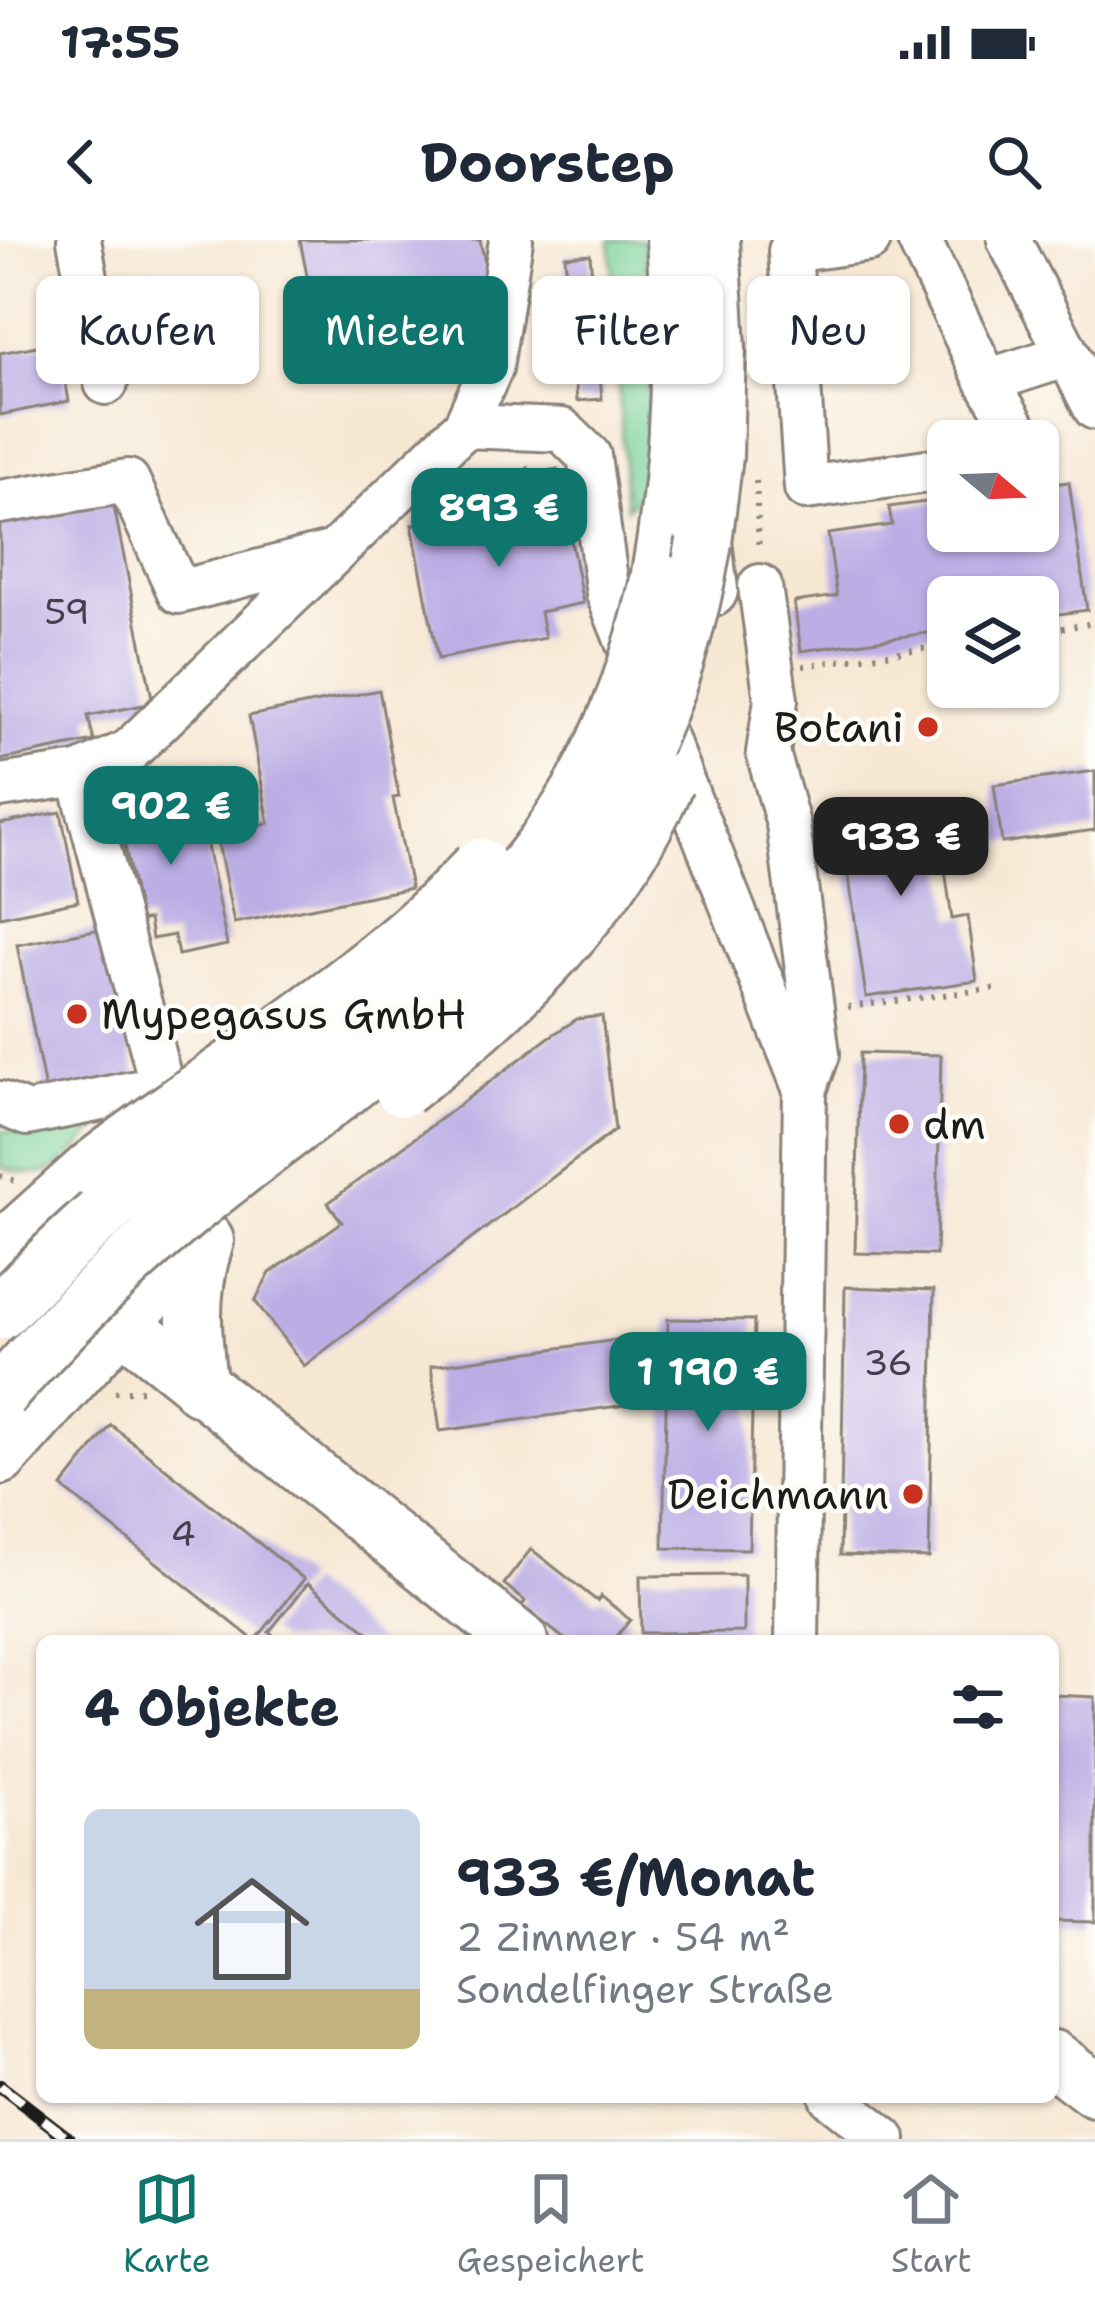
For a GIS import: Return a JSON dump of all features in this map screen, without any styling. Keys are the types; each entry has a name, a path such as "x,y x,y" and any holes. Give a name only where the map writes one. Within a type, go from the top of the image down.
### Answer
{"main road":[{"path":"674,240 681,276"},
{"path":"709,276 712,240"},
{"path":"0,1312 144,1176 424,970 521,872 577,796 601,752 638,659 658,580 676,459 696,384"},
{"path":"0,1394 141,1250 402,1043 482,972 553,896 614,807 657,719 681,650 704,542 715,456 701,384"},
{"path":"0,1456 121,1322 179,1291 215,1244 470,1035 554,954 619,871 673,766 697,687 713,620 704,542"},
{"path":"512,1635 121,1322 47,1270 1,1249 91,1168 349,981 469,878 520,821 568,754 658,580"},
{"path":"179,1291 200,1388"},
{"path":"1059,2063 1095,2090"}],"street":[{"path":"80,240 87,276"},
{"path":"0,786 79,774 128,751 465,426 491,368 511,240"},
{"path":"869,240 790,250 806,488 927,471"},
{"path":"919,240 1010,420"},
{"path":"1010,240 1078,354 1095,408"},
{"path":"987,382 1078,354"},
{"path":"465,426 562,430 589,456 608,594 805,1090"},
{"path":"0,502 128,481 179,592 335,551"},
{"path":"760,586 776,700 768,753 788,824 818,1054 805,1090 797,1635"},
{"path":"0,1103 27,1114 162,1087 79,774"},
{"path":"140,1091 169,1114 215,1244"},
{"path":"839,2103 884,2139"}],"path":[{"path":"1059,629 1095,623"},
{"path":"771,671 927,648"},
{"path":"813,1011 999,988"}],"green space":[{"path":"610,240 645,240 647,276 612,276"},
{"path":"619,384 650,384 642,494 626,508"},
{"path":"78,1120 97,1129 55,1169 33,1174 0,1167 0,1132"}],"building":[{"path":"300,240 480,240 488,276 307,276"},
{"path":"590,254 592,276 567,276 565,256"},
{"path":"36,346 36,384 66,384 69,401 0,415 0,353"},
{"path":"576,384 601,384 602,399 577,401"},
{"path":"528,468 529,474 557,469 583,603 540,612 545,638 438,659 412,525 524,503 519,476"},
{"path":"1069,482 1087,610 1059,614 1059,576 927,576 927,633 801,651 794,602 837,596 828,534 892,525 889,507 927,502 927,552 1059,552 1059,483"},
{"path":"112,497 153,703 88,716 94,741 0,760 0,520"},
{"path":"379,690 411,888 234,923 216,833 269,823 249,716"},
{"path":"1095,771 1095,830 1002,843 994,785"},
{"path":"195,786 227,945 178,955 174,935 152,939 149,919 140,921 124,841 118,842 110,803"},
{"path":"935,800 952,919 968,916 977,981 866,997 848,871 826,874 819,834 842,830 839,814"},
{"name":"Mypegasus GmbH","path":"61,812 78,901 0,917 0,824"},
{"name":"Mypegasus GmbH","path":"106,928 137,1082 47,1100 17,945"},
{"path":"602,1016 615,1130 304,1366 255,1301 270,1273 342,1222 328,1203 548,1038 577,1019"},
{"path":"860,1053 941,1055 936,1255 855,1253"},
{"path":"845,1287 934,1290 929,1558 840,1555"},
{"path":"668,1319 754,1320 749,1549 663,1548"},
{"path":"631,1338 640,1403 440,1431 431,1366"},
{"path":"111,1425 304,1579 260,1635 247,1635 62,1487"},
{"path":"531,1549 597,1601 601,1596 630,1620 618,1635 559,1635 522,1606 525,1601 504,1584"},
{"path":"744,1575 744,1632 641,1633 640,1576"},
{"path":"308,1583 372,1635 273,1635 269,1632"},
{"path":"1059,1695 1095,1697 1095,1922 1059,1921"}],"railway":[{"path":"0,2086 69,2139"}],"place":[{"name":"Botani","path":"928,727"},
{"name":"Mypegasus GmbH","path":"77,1014"},
{"name":"dm","path":"899,1124"},
{"name":"Deichmann","path":"913,1494"}]}
